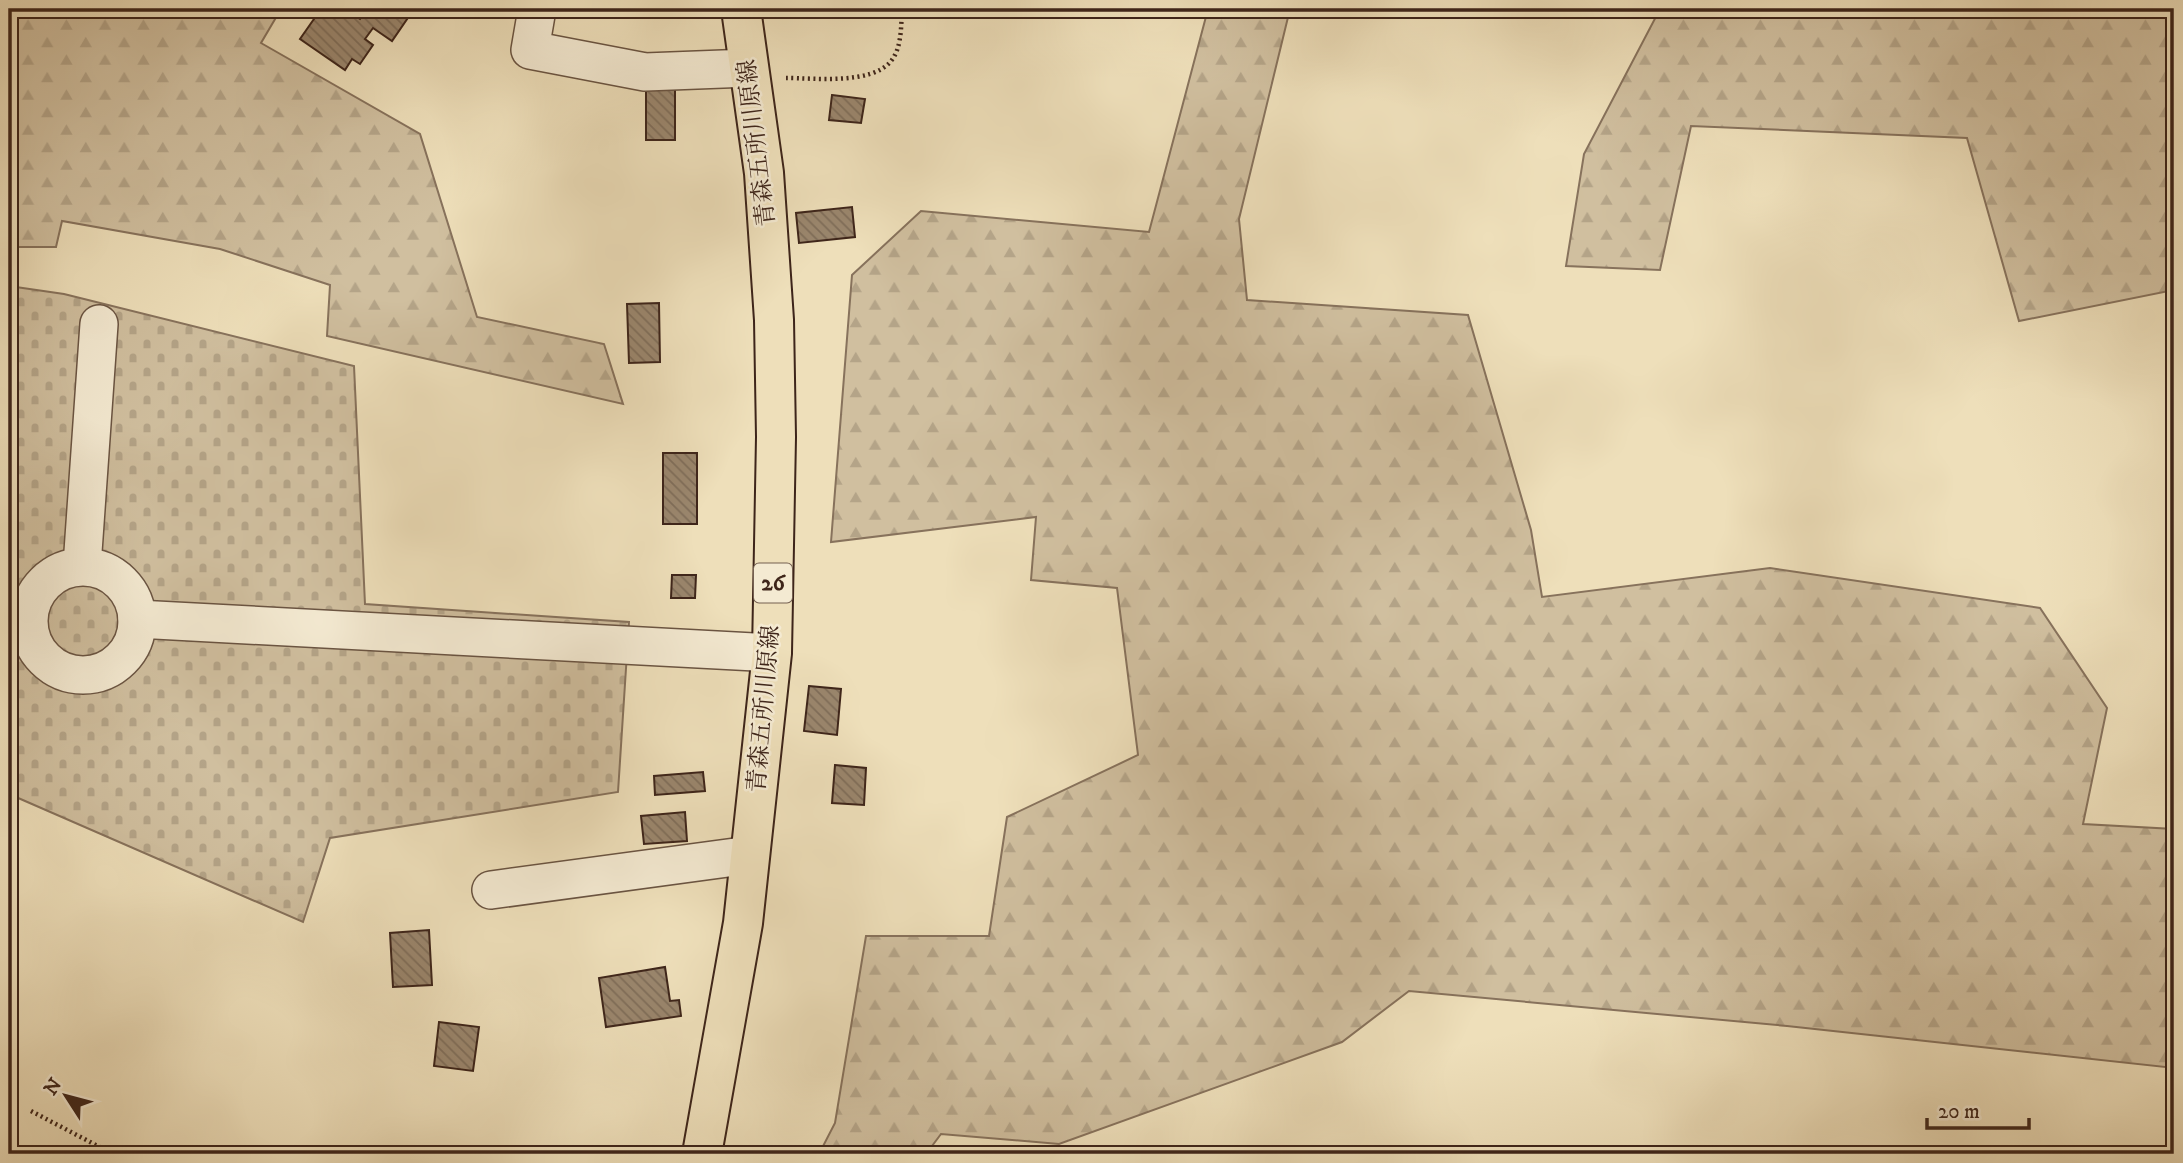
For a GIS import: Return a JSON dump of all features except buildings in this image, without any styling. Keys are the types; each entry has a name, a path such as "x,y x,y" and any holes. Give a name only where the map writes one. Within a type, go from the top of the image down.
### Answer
{"main road":[{"name":"青森五所川原線","path":"702,1154 743,923 772,653 776,437 774,320 764,173 741,9"}],"lane":[{"path":"537,9 530,50 645,72 750,73"},
{"path":"82,566 99,324"},
{"path":"82,566 103,570 120,581 133,599 137,619 132,644 116,664 92,674 67,673 45,660 19,613 37,590 57,572 82,566"},
{"path":"137,619 772,653"},
{"path":"491,890 750,855"}],"path":[{"path":"750,73 847,78 880,71 892,60 901,35 902,9"},
{"path":"31,1111 113,1154"}],"green space":[{"path":"9,9 281,9 261,43 420,134 477,317 604,344 623,404 327,336 330,285 220,249 62,221 56,247 9,247"},
{"path":"1208,9 1290,9 1239,219 1247,300 1468,315 1531,530 1542,597 1770,568 2040,608 2107,708 2083,824 2174,829 2174,1068 1787,1026 1409,991 1342,1042 1059,1144 941,1134 926,1154 819,1154 835,1123 866,936 989,936 1007,817 1138,755 1117,588 1031,580 1036,517 831,542 852,275 921,211 1149,232"},
{"path":"1660,9 2174,9 2174,290 2019,321 1967,138 1691,126 1660,270 1566,266 1584,154"},
{"path":"9,286 64,294 354,366 365,604 629,622 618,792 330,838 303,922 9,794"}]}
